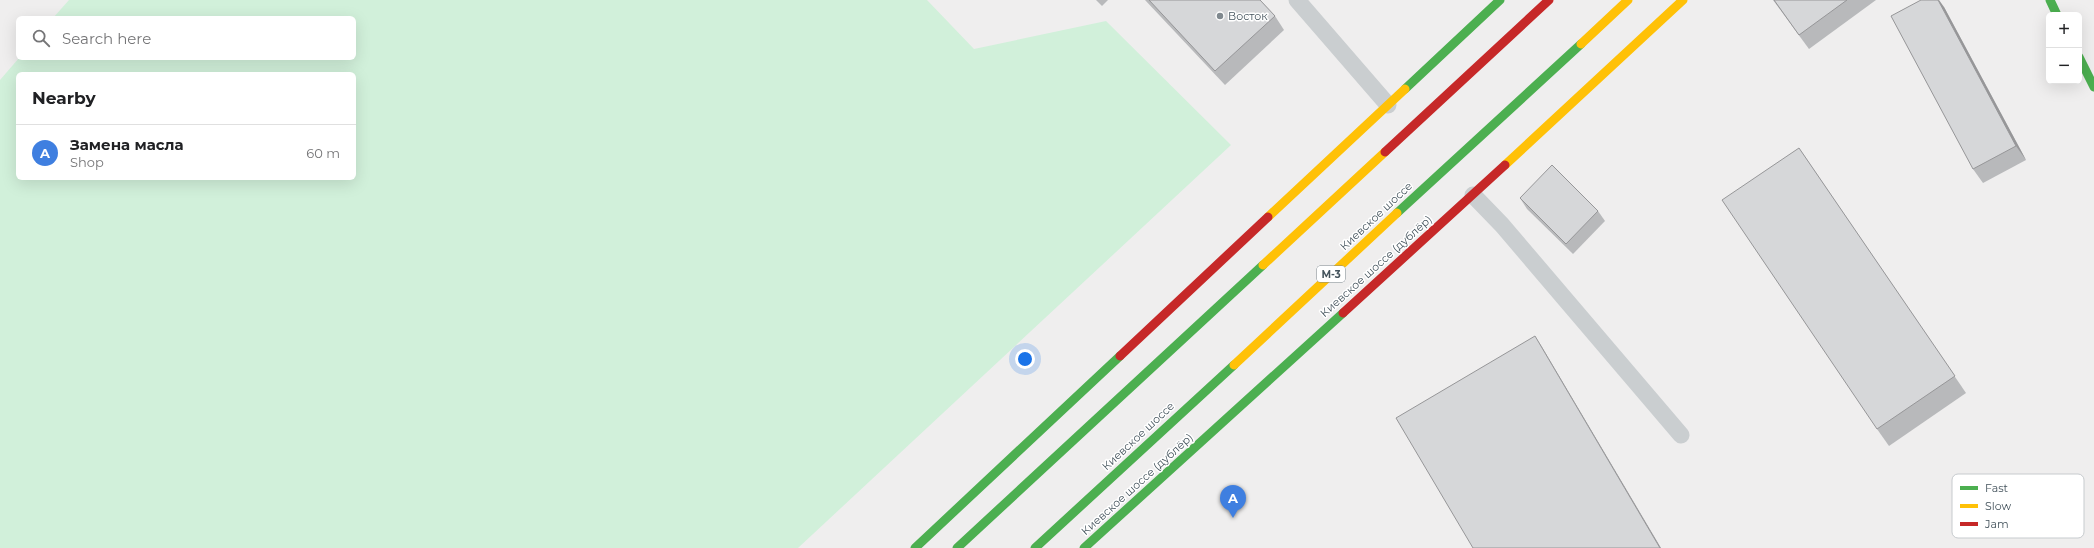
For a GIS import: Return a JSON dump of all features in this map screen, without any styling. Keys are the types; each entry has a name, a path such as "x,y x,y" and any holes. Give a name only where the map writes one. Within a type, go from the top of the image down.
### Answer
{"main road":[{"path":"915,548 1500,0"},
{"path":"957,548 1549,0"},
{"name":"Киевское шоссе","path":"1035,548 1628,0"},
{"name":"Киевское шоссе (дублёр)","path":"1084,548 1473,195 1683,0"},
{"path":"2050,0 2056,12"},
{"path":"2082,63 2094,87"}],"lane":[{"path":"1297,0 1388,105"},
{"path":"1473,195 1502,225 1681,435"}],"green space":[{"path":"69,0 927,0 974,49 1106,21 1231,145 798,548 0,548 0,80 17,60 356,60 356,16 55,16"}],"building":[{"path":"1149,0 1260,0 1275,16 1215,71"},
{"path":"1774,0 1847,0 1799,35"},
{"path":"1921,0 1938,0 2016,146 1973,169 1891,16"},
{"path":"1799,148 1955,376 1877,429 1722,200"},
{"path":"1552,165 1598,211 1566,244 1520,198"},
{"path":"1535,336 1660,548 1473,548 1396,418"}],"traffic: fast":[{"path":"1405,89 1500,0"},
{"path":"2050,0 2056,12"},
{"path":"1397,213 1581,44"},
{"path":"2082,63 2094,87"},
{"path":"957,548 1263,265"},
{"path":"1084,548 1343,313"},
{"path":"915,548 1120,356"},
{"path":"1035,548 1234,365"}],"traffic: slow":[{"path":"1581,44 1628,0"},
{"path":"1505,165 1683,0"},
{"path":"1268,217 1405,89"},
{"path":"1263,265 1385,152"},
{"path":"1234,365 1397,213"}],"traffic: jam":[{"path":"1385,152 1549,0"},
{"path":"1343,313 1505,165"},
{"path":"1120,356 1268,217"}],"place":[{"name":"Восток","path":"1220,16"},
{"name":"Замена масла","path":"1233,518"}]}
